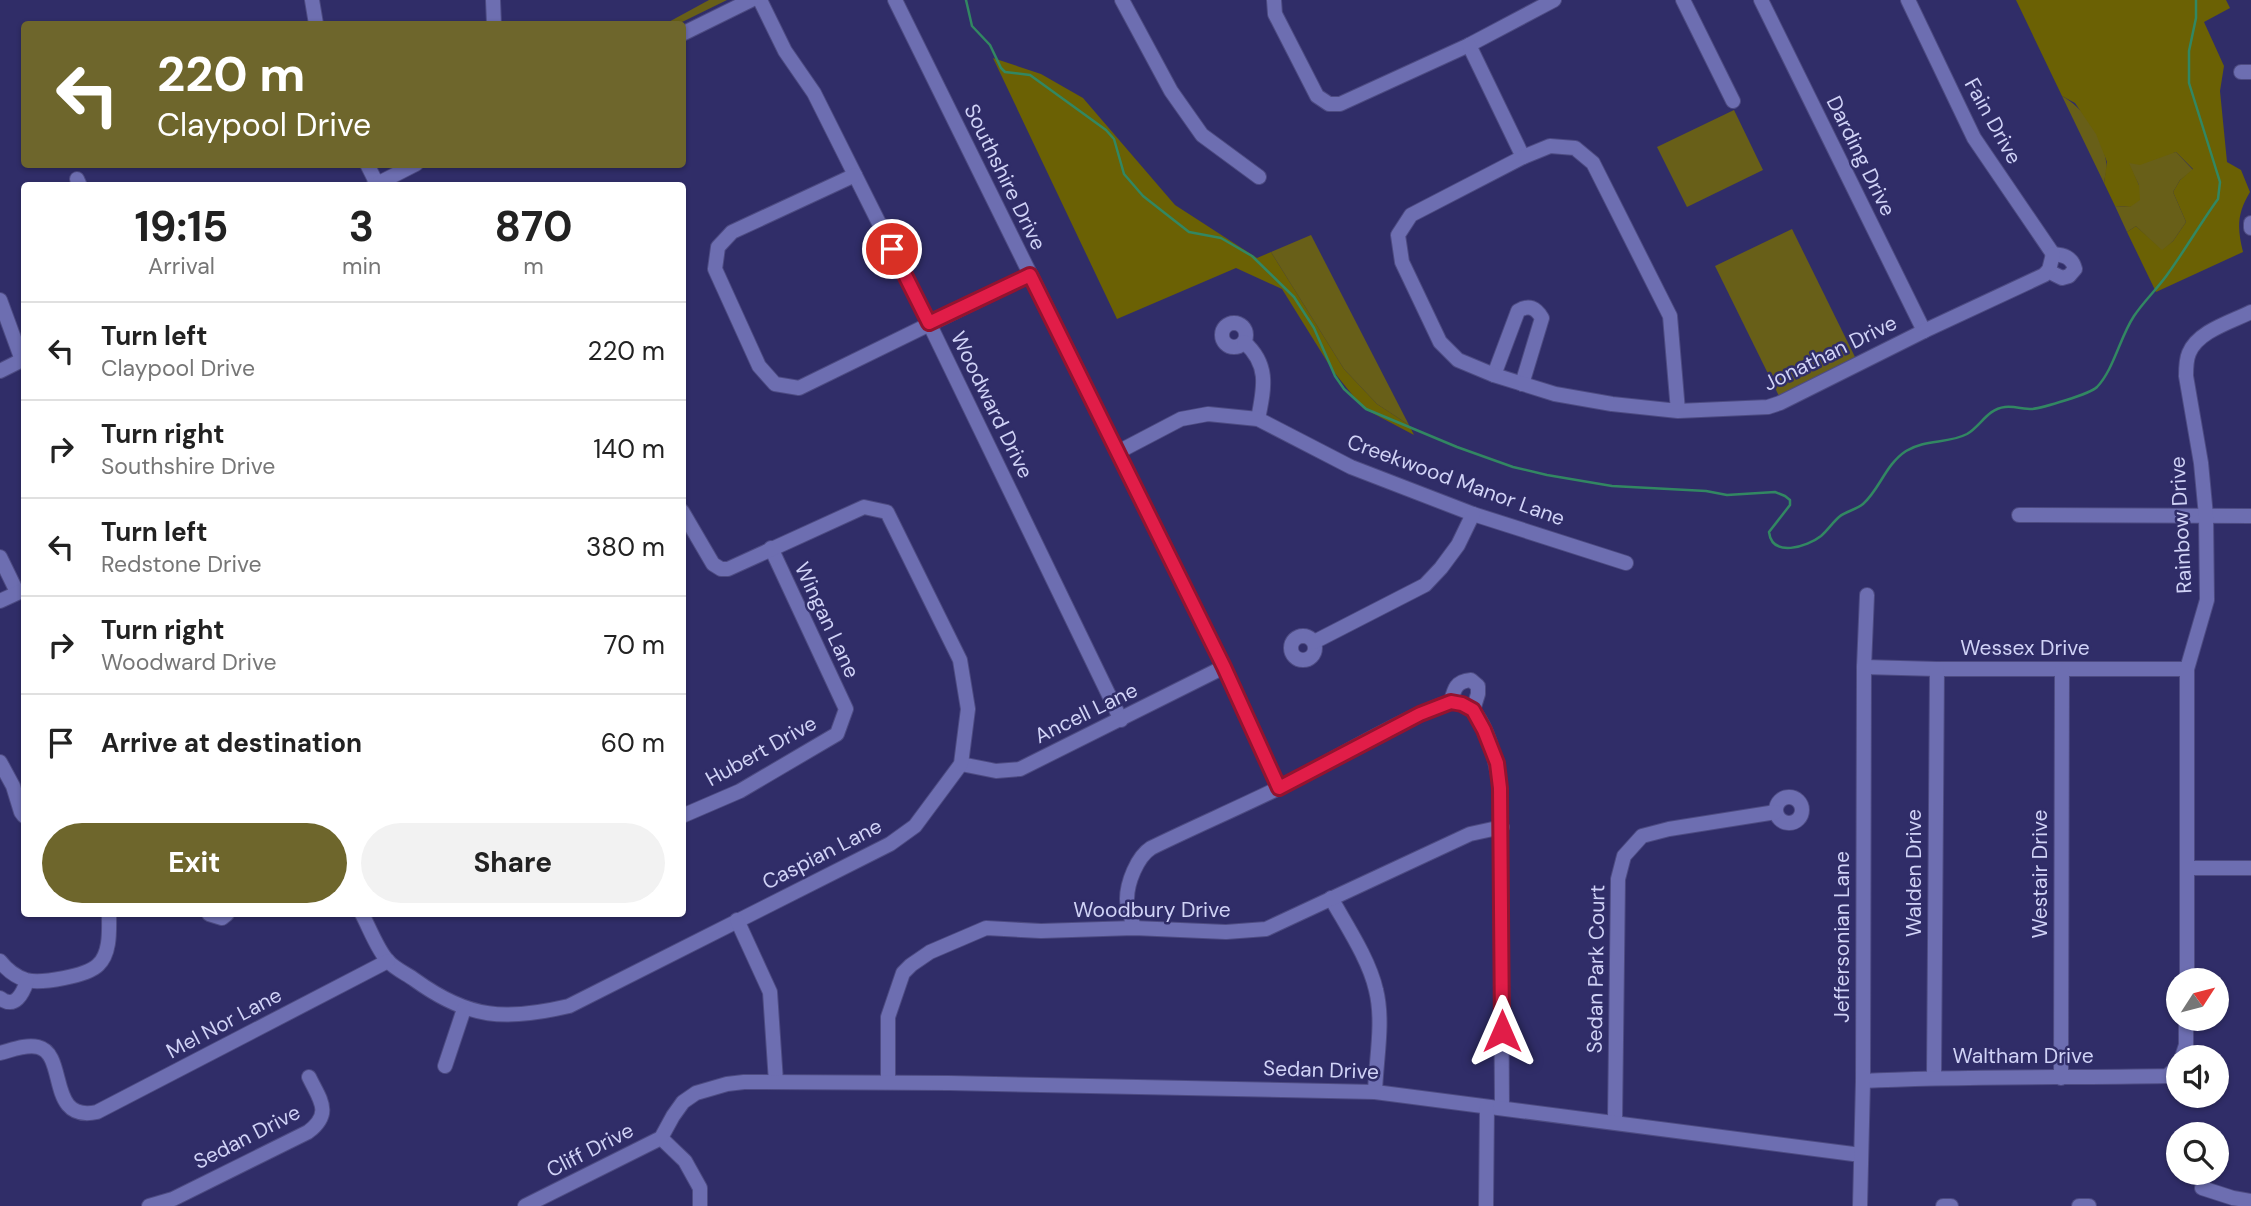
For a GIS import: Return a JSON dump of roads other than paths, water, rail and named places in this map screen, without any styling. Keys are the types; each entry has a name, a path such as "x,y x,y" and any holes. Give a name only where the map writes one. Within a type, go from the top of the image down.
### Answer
{"street":[{"path":"312,0 316,21"},
{"path":"493,0 494,21"},
{"path":"686,32 751,0"},
{"name":"Woodward Drive","path":"760,0 785,51 814,93 929,323 1121,720"},
{"name":"Southshire Drive","path":"895,0 1224,667 1279,788"},
{"path":"1122,0 1171,91 1202,135 1259,177"},
{"path":"1274,0 1275,14 1317,96 1329,104 1340,104 1469,45 1554,0"},
{"path":"1683,0 1733,101"},
{"name":"Darding Drive","path":"1761,0 1924,331"},
{"name":"Fain Drive","path":"1908,0 1974,138 2053,254"},
{"path":"1469,45 1523,157"},
{"name":"Jonathan Drive","path":"1678,411 1670,316 1592,163 1576,148 1550,146 1523,157 1411,215 1398,235 1402,262 1440,342 1458,360 1494,375 1555,394 1678,411 1768,408 2048,271 2062,278 2069,276 2075,269 2074,263 2068,257 2053,254"},
{"path":"381,182 408,168"},
{"path":"855,176 732,232 718,247 715,269 759,366 775,384 799,388 1030,275"},
{"path":"2048,271 2053,254"},
{"path":"0,300 21,354"},
{"path":"1494,375 1518,311 1524,307 1532,307 1542,318 1522,384"},
{"name":"Rainbow Drive","path":"2187,968 2187,669 2207,600 2202,463 2186,376 2189,353 2204,335 2251,312"},
{"path":"1244,342 1261,362 1263,389 1258,419"},
{"path":"0,371 21,360"},
{"name":"Creekwood Manor Lane","path":"1118,452 1181,419 1209,414 1258,419 1351,467 1473,514 1626,563"},
{"name":"Caspian Lane","path":"464,1009 510,1016 569,1006 903,836 915,826 961,764 968,709 960,660 887,512 863,507 771,548"},
{"path":"1314,642 1425,585 1458,545 1473,514"},
{"path":"2019,515 2251,516"},
{"path":"686,518 713,564 721,569 728,569 771,548"},
{"name":"Wingan Lane","path":"771,548 846,709"},
{"path":"0,557 21,591 0,601"},
{"name":"Jeffersonian Lane","path":"1860,1206 1864,667 1867,595"},
{"name":"Ancell Lane","path":"961,764 996,771 1020,769 1224,667"},
{"name":"Wessex Drive","path":"1864,667 2187,669"},
{"name":"Walden Drive","path":"1934,1077 1937,669"},
{"name":"Westair Drive","path":"2061,1078 2062,670"},
{"path":"1451,702 1456,686 1464,680 1471,680 1478,687 1473,710"},
{"path":"1134,928 1127,900 1137,862 1150,848 1279,788 1420,714 1451,702 1473,710 1497,763 1502,827 1495,1107 1486,1206"},
{"name":"Hubert Drive","path":"686,814 740,791 837,733 846,709"},
{"path":"0,762 19,783 21,812"},
{"name":"Sedan Park Court","path":"1615,1121 1618,879 1624,856 1642,836 1776,812"},
{"name":"Woodbury Drive","path":"888,1082 888,1017 903,973 920,958 986,928 1041,931 1134,928 1226,932 1266,929 1470,834 1502,827"},
{"path":"2188,868 2251,868"},
{"path":"1331,898 1365,961 1376,989 1379,1015 1375,1092"},
{"path":"3,970 27,981 83,975 100,964 108,946 109,917"},
{"path":"364,917 388,961 422,986 464,1009 445,1066"},
{"path":"737,920 770,992 776,1082"},
{"name":"Mel Nor Lane","path":"0,1053 27,1046 44,1050 50,1057 62,1095 68,1105 78,1112 89,1114 104,1109 388,961"},
{"path":"0,998 12,1002 19,998 27,981"},
{"name":"Sedan Drive","path":"149,1206 173,1199 308,1132 317,1125 323,1117 323,1107 309,1077"},
{"name":"Waltham Drive","path":"1863,1081 1934,1077 2166,1079"},
{"name":"Sedan Drive","path":"776,1082 1375,1092 1861,1154"},
{"name":"Cliff Drive","path":"525,1206 661,1138 683,1102 695,1093 727,1084 776,1082"},
{"path":"661,1138 685,1161 700,1188 700,1206"},
{"path":"2202,1188 2233,1199 2251,1201"},
{"path":"1943,1206 1951,1206"},
{"path":"2079,1206 2089,1206"}],"waterway":[{"path":"966,0 972,26 990,45 1005,72 1030,75 1106,130 1114,139 1124,174 1143,196 1189,232 1221,238 1252,256 1294,297 1314,328 1335,376 1344,389 1366,409 1457,447 1513,467 1547,475 1612,486 1706,491 1727,495 1775,492 1790,500 1790,505 1769,532 1776,545 1783,548 1815,540 1839,517 1863,504 1893,463 1913,447 1967,434 1999,408 2032,409 2055,403 2093,390 2103,380 2134,316 2167,275 2218,199 2220,182 2189,83 2189,51 2196,18 2196,0"}]}
